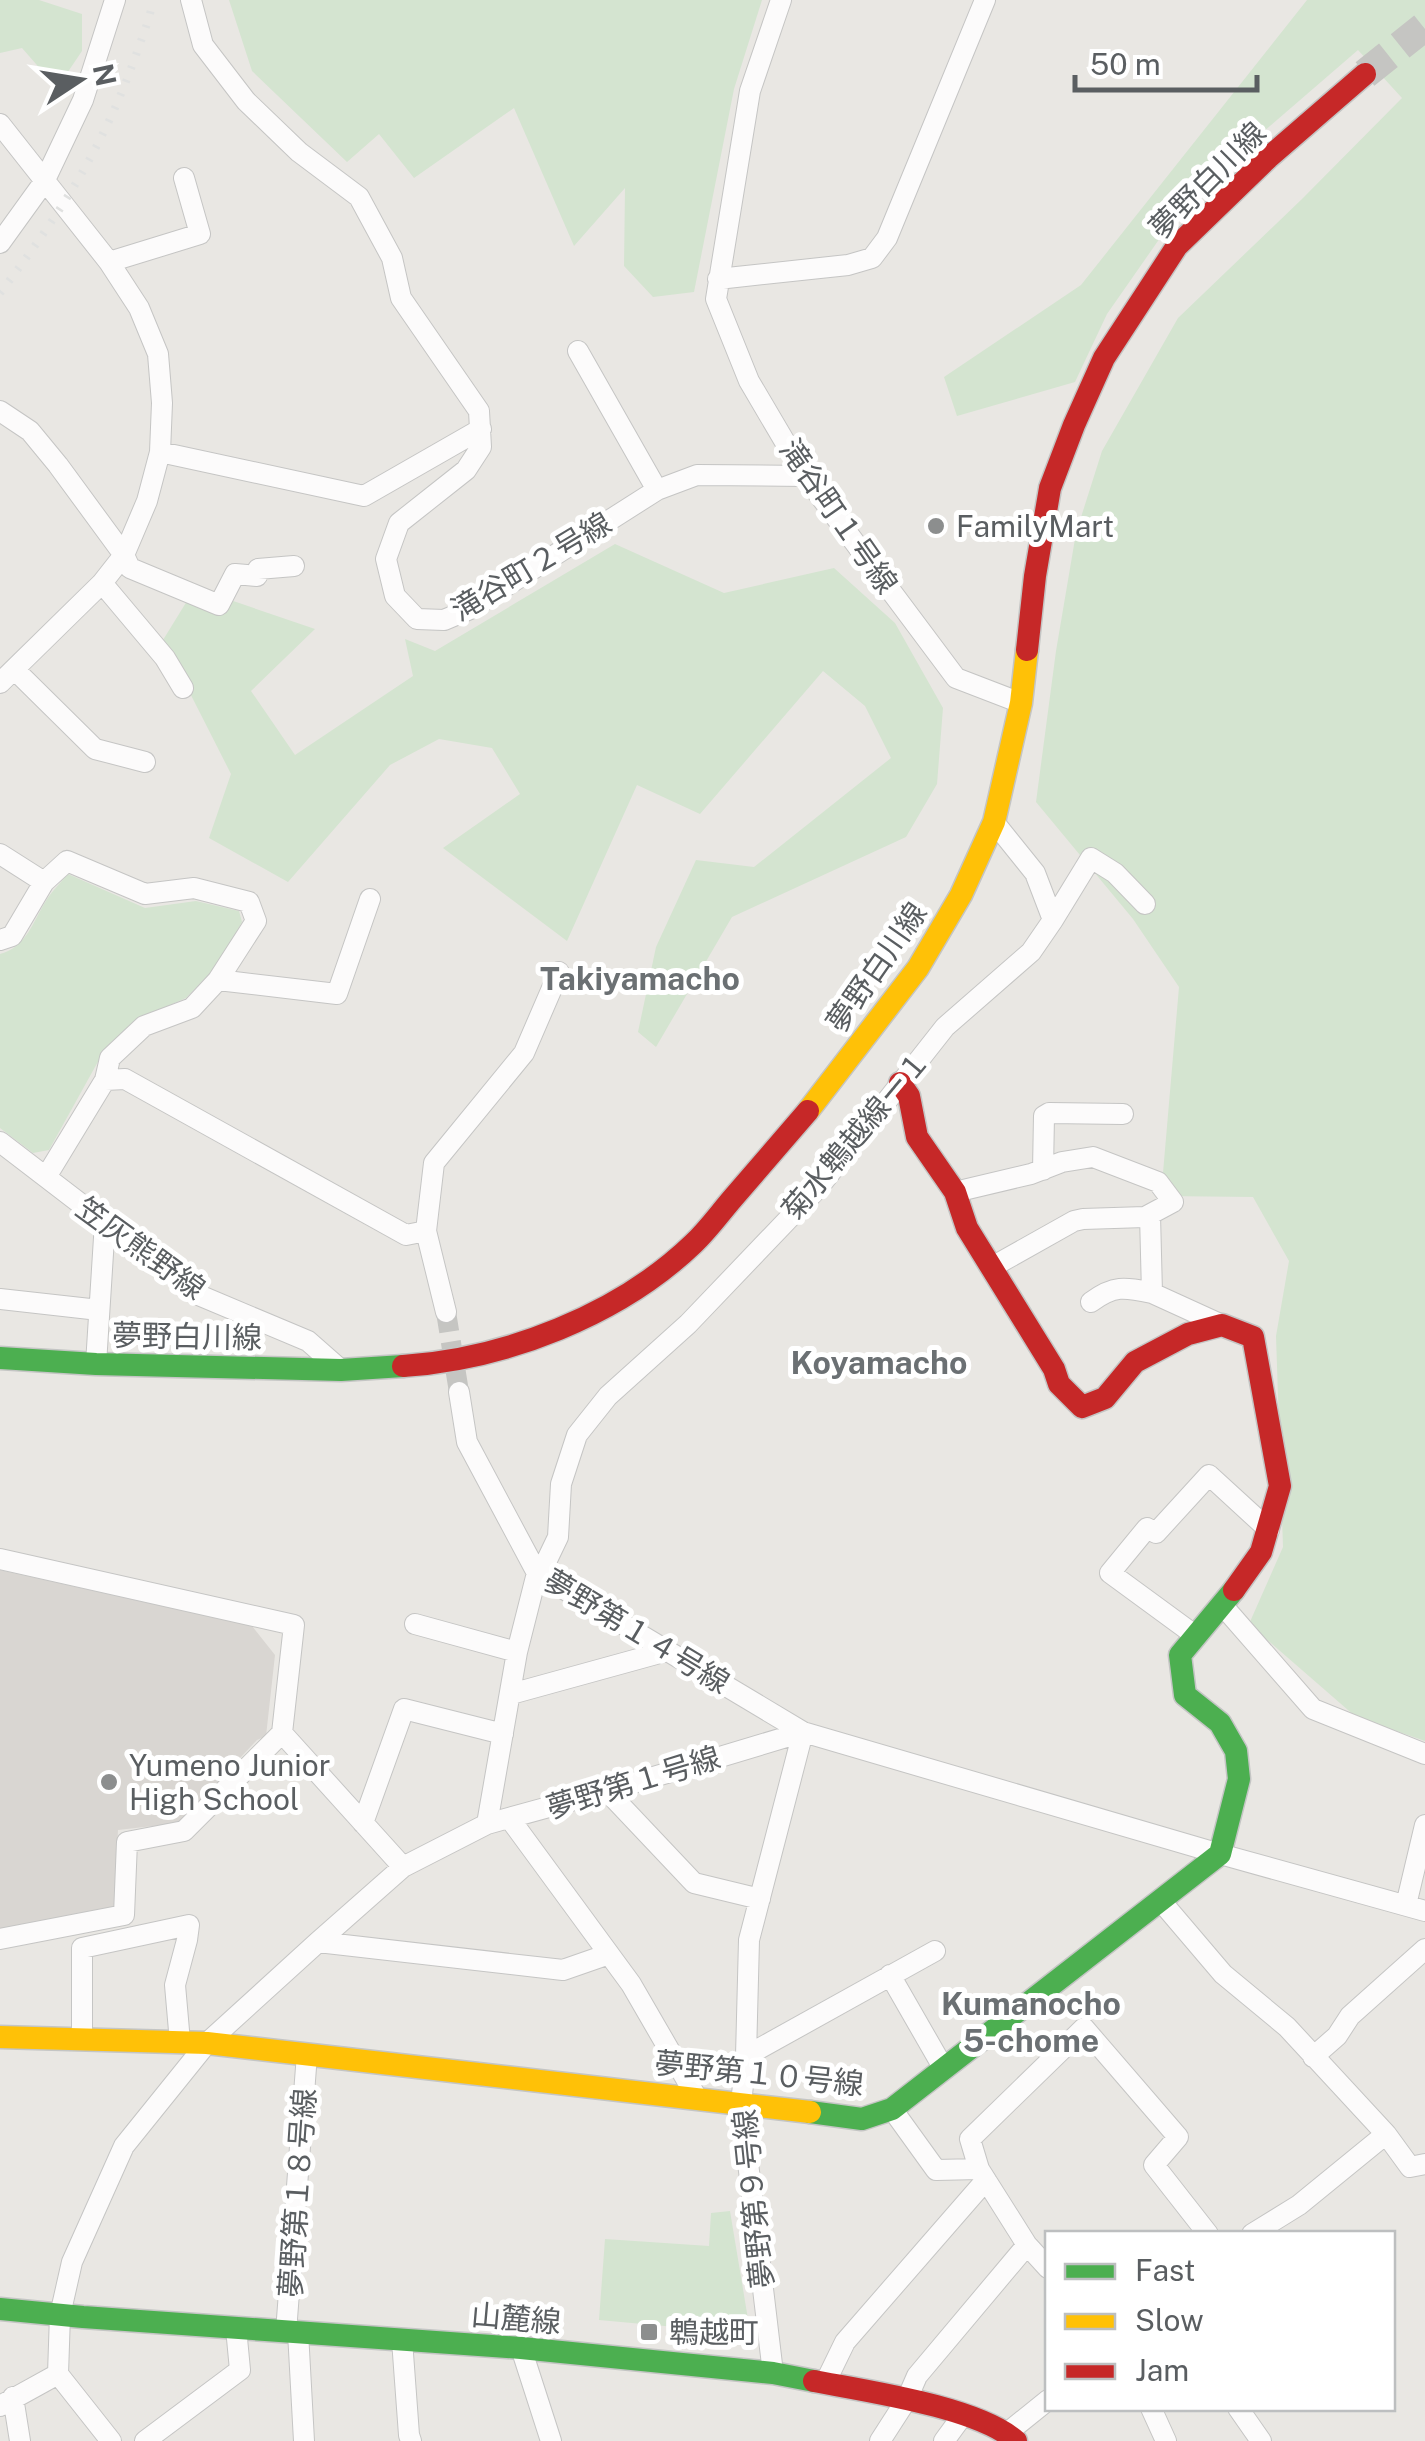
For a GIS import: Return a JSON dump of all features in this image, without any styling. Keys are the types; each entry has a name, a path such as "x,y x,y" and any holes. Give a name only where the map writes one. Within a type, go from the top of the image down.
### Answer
{"street":[{"path":"0,243 44,182 83,100 115,0"},
{"path":"160,452 364,496 481,429 479,411 401,298 392,258 359,197 299,152 246,101 203,44 192,0"},
{"name":"滝谷町１号線","path":"782,0 750,91 716,298 750,382 805,476 956,678 1021,703"},
{"path":"718,279 848,265 872,258 887,238 985,0"},
{"name":"夢野白川線","path":"0,1358 341,1370 469,1357 571,1324 646,1283 694,1243 795,1126 918,968 961,896 994,822 1021,703 1034,576 1050,488 1104,358 1178,246 1268,158 1364,74"},
{"path":"0,124 110,262 139,308 158,354 162,403 160,452 148,501 124,555 7,677 95,749 145,762"},
{"path":"110,262 200,234 184,178"},
{"path":"578,351 657,490"},
{"path":"0,411 30,431 130,568 219,605 234,574 257,576 258,569 294,566"},
{"name":"滝谷町２号線","path":"481,429 481,447 466,470 399,524 386,559 394,596 417,618 444,620 470,609 657,490 698,475 805,476"},
{"path":"102,582 165,658 184,688"},
{"path":"994,822 1035,872 1053,920"},
{"path":"0,854 44,882"},
{"name":"菊水鵯越線ー１","path":"537,1573 558,1537 561,1484 577,1434 608,1396 688,1324 819,1186 945,1026 1031,952 1091,858 1115,872 1145,904"},
{"path":"0,940 12,936 44,882 67,861 145,894 194,888 249,902 256,921 218,980 192,1008 144,1026 110,1058 105,1080 46,1177"},
{"path":"218,980 336,994 370,899"},
{"path":"446,1312 426,1232 434,1163 524,1053 559,972"},
{"path":"105,1080 125,1079 406,1234 426,1232"},
{"path":"900,1083 909,1096 916,1137 954,1192 967,1228 1054,1368 1059,1384 1082,1407 1109,1396 1129,1366 1159,1346 1221,1325"},
{"path":"1043,1170 1044,1116 1049,1112 1122,1114"},
{"name":"笠灰熊野線","path":"0,1142 201,1296 308,1341 341,1370"},
{"path":"954,1192 1093,1157 1158,1182 1173,1202 1150,1215 1074,1222 992,1266"},
{"path":"1150,1215 1152,1293"},
{"path":"96,1364 105,1222"},
{"path":"1090,1302 1108,1289 1152,1293 1253,1337 1280,1486 1270,1530 1262,1552 1223,1606 1180,1655 1185,1695 1220,1724 1236,1751 1240,1780 1220,1854"},
{"path":"0,1298 100,1310"},
{"name":"夢野第１４号線","path":"459,1392 467,1442 537,1573 803,1732"},
{"path":"1196,1636 1110,1573 1147,1528 1156,1533 1209,1475 1270,1530"},
{"path":"0,1559 294,1625 282,1733 184,1831 127,1842 124,1915 0,1940"},
{"path":"488,1824 517,1652 537,1573"},
{"path":"1223,1606 1313,1708 1425,1754"},
{"path":"415,1624 517,1652"},
{"path":"511,1694 668,1652"},
{"path":"362,1823 404,1709 503,1734"},
{"path":"803,1732 1416,1908 1425,1825"},
{"name":"夢野第１号線","path":"58,2374 60,2316 72,2262 124,2146 207,2043 402,1867 488,1824 803,1732"},
{"name":"夢野第９号線","path":"774,2373 741,2104 750,1940 803,1732"},
{"path":"282,1733 402,1867"},
{"path":"607,1791 694,1883 760,1899"},
{"path":"510,1819 631,1984 696,2098"},
{"name":"夢野第１０号線","path":"0,2037 207,2043 862,2119 892,2110 1220,1854"},
{"path":"1160,1900 1223,1974 1287,2027 1386,2134 1410,2168 1425,2164"},
{"path":"82,2039 82,1948 188,1925 175,1986 180,2042"},
{"path":"318,1942 563,1970 609,1954"},
{"path":"1313,2056 1337,2036 1350,2016 1425,1948"},
{"path":"746,2056 935,1951"},
{"path":"890,1975 944,2068"},
{"path":"1045,2265 1027,2245 983,2175 970,2139 1084,2028 1178,2136 1154,2166 1206,2231"},
{"name":"夢野第１８号線","path":"302,2440 292,2332 307,2054"},
{"path":"892,2110 936,2170 983,2175"},
{"path":"1257,2231 1298,2205 1386,2134"},
{"path":"825,2383 845,2342 983,2175"},
{"path":"880,2441 917,2376 1027,2245"},
{"name":"山麓線","path":"0,2309 521,2348 774,2373 963,2414 1011,2437"},
{"path":"145,2441 240,2370 236,2328"},
{"path":"402,2340 412,2441"},
{"path":"521,2348 552,2441"},
{"path":"20,2441 7,2402 58,2374 111,2441"},
{"path":"1011,2437 1045,2403"},
{"path":"1158,2411 1166,2441"},
{"path":"1240,2411 1261,2441"},
{"path":"944,2441 963,2414"}],"shaded area":[{"name":"Yumeno Junior High School","path":"0,1570 252,1626 275,1655 266,1736 257,1740 179,1823 118,1830 114,1909 0,1930"}],"green space":[{"path":"0,0 39,0 82,14 82,51 57,88 22,48 0,53"},
{"path":"229,0 762,0 734,89 694,292 653,297 624,266 625,188 574,246 514,108 414,178 379,134 347,162 252,71"},
{"path":"1307,0 1425,0 1425,1741 1356,1717 1249,1624 1283,1547 1276,1336 1289,1261 1253,1197 1161,1196 1179,987 1133,919 1036,802 1076,533 1102,451 1178,318 1402,98 1358,50 1256,138 1167,228 1107,314 1075,382 957,416 944,377 1081,285"},
{"path":"615,544 724,593 834,568 895,623 943,708 937,784 906,837 732,917 656,1047 638,1032 656,947 696,860 754,867 891,758 865,706 823,671 700,814 637,785 567,941 443,848 520,794 492,748 439,739 390,765 288,882 209,838 231,774 163,640 195,588 315,629 251,691 295,755 413,676 405,639 435,651"},
{"path":"68,874 145,908 196,901 239,911 242,922 218,965 186,998 140,1018 105,1049 49,1150 33,1153 0,1128 0,954 23,939 47,899"},
{"path":"730,2211 749,2325 741,2333 599,2320 605,2239 709,2246 711,2213"}],"tunnel":[{"path":"1365,74 1425,26"},
{"path":"446,1312 459,1392"}],"railway":[{"path":"0,293 61,207 95,149 124,86 153,0"}],"traffic: fast":[{"path":"0,1358 341,1370 403,1366"},
{"path":"810,2112 862,2119 892,2109 1220,1854 1239,1779 1236,1751 1220,1723 1185,1695 1180,1655 1234,1590"},
{"path":"0,2309 521,2348 773,2373 814,2381"}],"traffic: slow":[{"path":"808,1111 918,968 961,895 994,822 1021,703 1027,650"},
{"path":"0,2037 207,2043 810,2112"}],"traffic: jam":[{"path":"1027,650 1050,488 1104,358 1177,246 1268,158 1365,74"},
{"path":"900,1083 909,1096 917,1137 955,1192 967,1228 1054,1369 1059,1384 1082,1407 1105,1398 1135,1362 1188,1334 1222,1325 1253,1337 1280,1486 1261,1552 1234,1590"},
{"path":"403,1366 442,1362 521,1343 596,1312 631,1292 698,1239 808,1111"},
{"path":"814,2381 949,2410 999,2429 1016,2441"}],"place":[{"name":"FamilyMart","path":"936,526"},
{"name":"Yumeno Junior High School","path":"109,1782"},
{"name":"鵯越町","path":"649,2332"}],"district":[{"name":"Takiyamacho","path":"640,978"},
{"name":"Koyamacho","path":"879,1362"},
{"name":"Kumanocho 5-chome","path":"1031,2022"}]}
